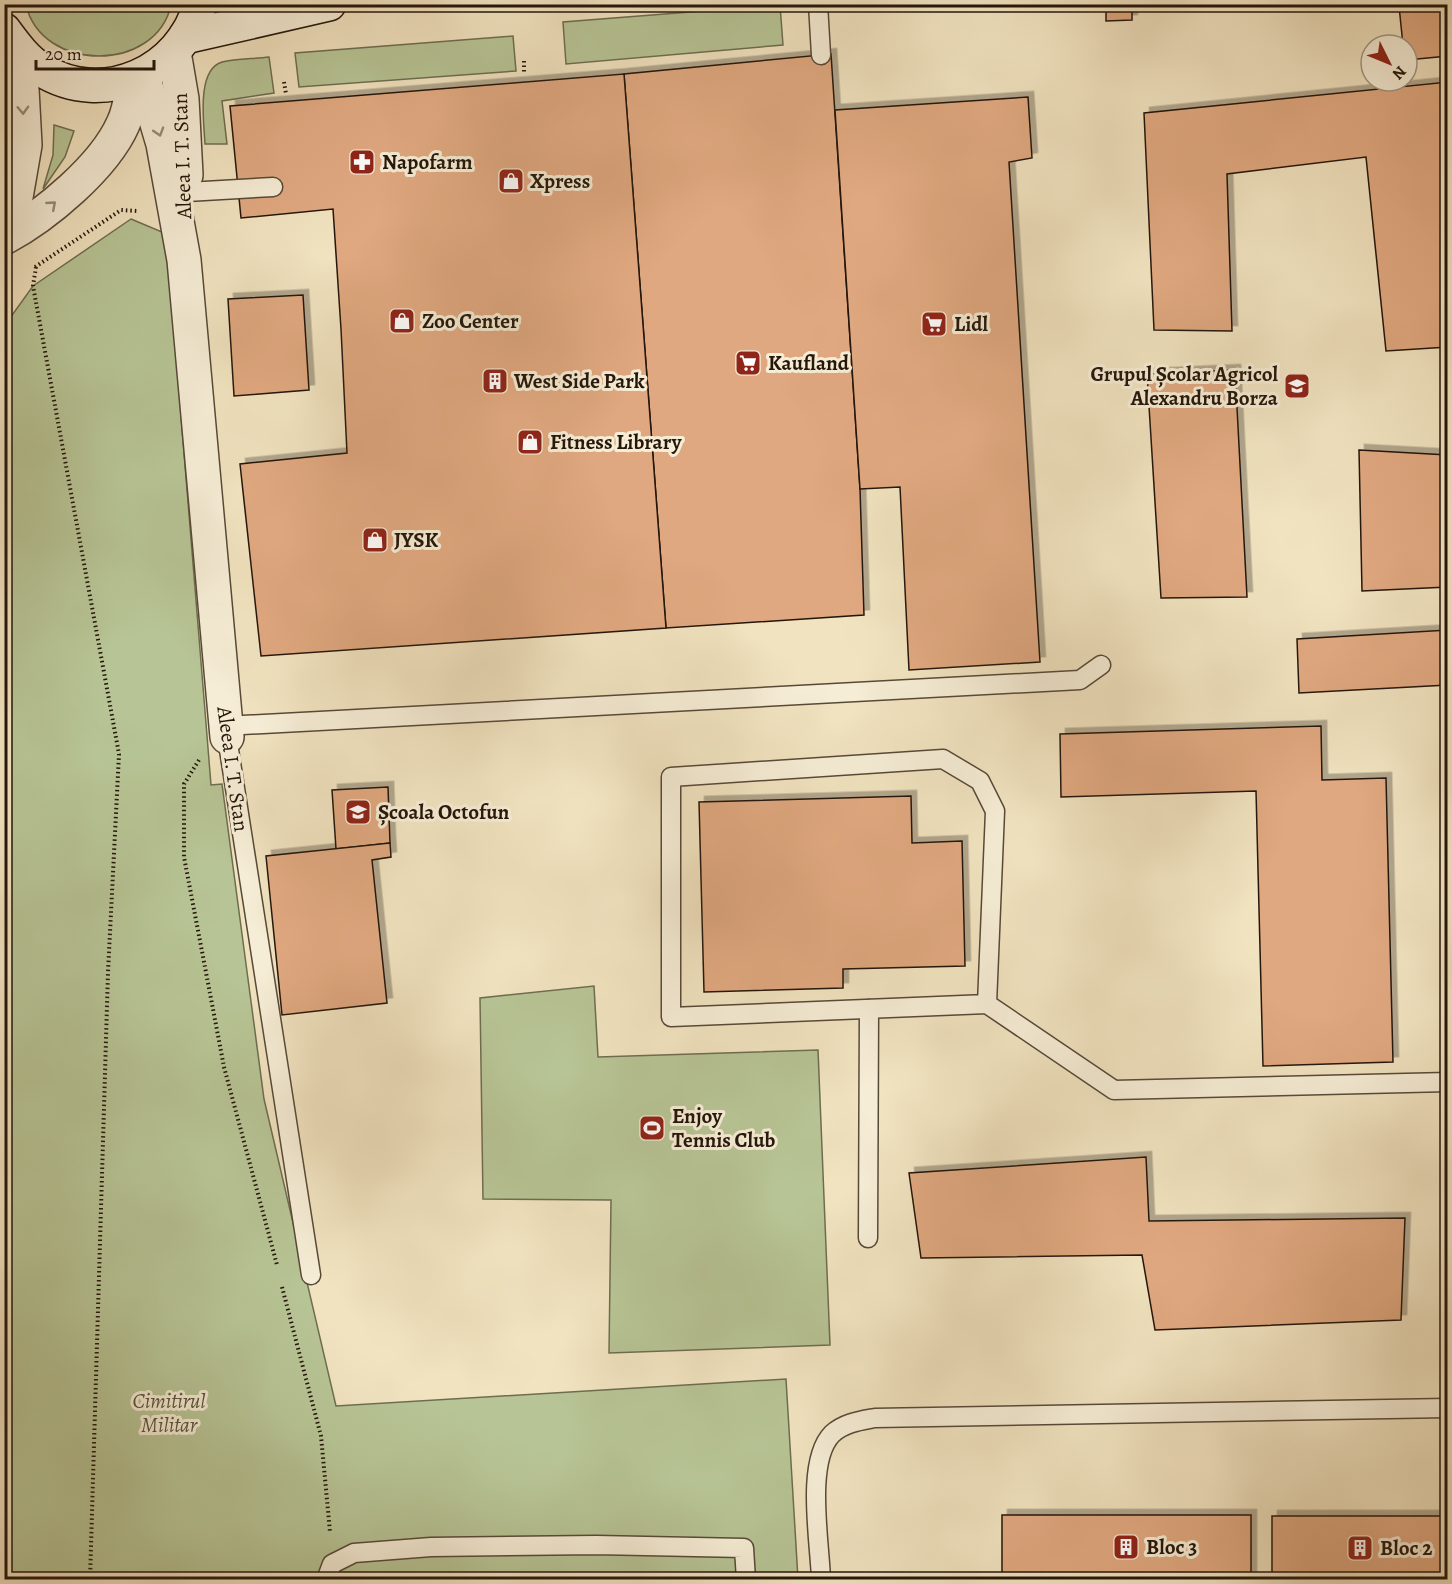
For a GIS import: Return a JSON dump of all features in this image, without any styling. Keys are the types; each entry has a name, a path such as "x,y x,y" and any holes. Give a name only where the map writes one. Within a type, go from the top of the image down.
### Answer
{"street":[{"path":"180,44 200,4"},
{"path":"12,41 42,70 68,82 106,85 138,78 180,44 329,4"},
{"path":"4,232 15,203 25,145 12,41"},
{"name":"Aleea I. T. Stan","path":"180,44 187,192 184,260"},
{"path":"4,238 25,227 51,206 103,154 123,125 138,78"},
{"name":"Aleea I. T. Stan","path":"138,78 163,144 184,260 226,732"}],"lane":[{"path":"818,4 821,55"},
{"path":"187,192 273,187"},
{"path":"226,732 1080,680 1101,665"},
{"name":"Aleea I. T. Stan","path":"226,732 311,1275"},
{"path":"987,1004 995,811 980,781 944,759 671,777 671,1017 987,1004 1114,1090 1448,1082"},
{"path":"868,1238 869,1009"},
{"path":"821,1580 817,1477 820,1452 832,1434 851,1422 875,1418 1448,1408"},
{"path":"329,1572 354,1553 431,1547 596,1545 744,1548 746,1580"}],"path":[{"path":"524,61 524,74"},
{"path":"284,82 286,94"},
{"path":"36,267 33,286 119,754 108,984 90,1580"},
{"path":"226,732 214,735 184,784 184,857 224,1067 278,1271"},
{"path":"281,1282 321,1436 329,1572"}],"green space":[{"path":"26,4 171,5 161,27 144,43 123,53 99,56 75,53 53,43 36,27"},
{"path":"780,5 783,45 566,64 563,22"},
{"path":"513,36 516,71 299,87 295,53"},
{"path":"269,57 274,93 222,101 227,144 205,144 203,98 208,75 222,62"},
{"path":"54,125 74,131 65,157 43,189 53,155"},
{"name":"Cimitirul Militar","path":"131,219 162,232 169,268 211,785 222,784 264,1099 336,1406 786,1379 798,1579 5,1580 5,325 33,286"},
{"name":"Enjoy Tennis Club","path":"594,986 598,1057 818,1050 830,1345 609,1353 611,1200 483,1199 480,998"}],"building":[{"path":"1106,4 1132,4 1132,20 1106,21"},
{"path":"1448,4 1448,56 1419,59 1419,33 1402,33 1399,6"},
{"name":"Kaufland","path":"831,54 860,489 864,615 666,628 624,74"},
{"name":"West Side Park","path":"624,74 666,628 261,656 240,464 347,453 341,329 333,209 241,218 230,106"},
{"path":"1448,82 1448,347 1386,351 1366,157 1227,174 1232,331 1154,330 1144,113 1359,91 1359,93 1419,93 1419,85"},
{"name":"Lidl","path":"1028,97 1032,158 1009,162 1040,662 909,670 900,487 860,489 835,110"},
{"path":"303,295 309,390 234,396 228,299"},
{"path":"1235,370 1247,597 1161,598 1147,374"},
{"path":"1359,450 1448,455 1448,587 1362,591"},
{"path":"1448,630 1448,685 1299,693 1297,639"},
{"path":"1321,726 1322,780 1386,778 1393,1062 1263,1066 1256,791 1061,797 1060,734"},
{"path":"388,787 390,843 336,849 332,790"},
{"path":"911,796 912,843 962,841 965,966 843,969 843,988 704,992 699,802"},
{"path":"390,843 391,857 372,860 387,1003 282,1015 266,856"},
{"path":"1146,1157 1149,1221 1405,1218 1401,1320 1155,1330 1142,1255 921,1258 909,1173"},
{"name":"Bloc 3","path":"1002,1515 1251,1515 1251,1580 1002,1580"},
{"name":"Bloc 2","path":"1272,1516 1448,1516 1448,1580 1272,1580"}],"place":[{"name":"Napofarm","path":"362,162"},
{"name":"Xpress","path":"511,181"},
{"name":"Zoo Center","path":"402,321"},
{"name":"Lidl","path":"934,324"},
{"name":"Kaufland","path":"748,363"},
{"name":"West Side Park","path":"495,381"},
{"name":"Grupul Școlar Agricol Alexandru Borza","path":"1297,386"},
{"name":"Fitness Library","path":"530,442"},
{"name":"JYSK","path":"375,540"},
{"name":"Școala Octofun","path":"358,812"},
{"name":"Enjoy Tennis Club","path":"652,1128"},
{"name":"Bloc 3","path":"1126,1547"},
{"name":"Bloc 2","path":"1360,1548"}]}
